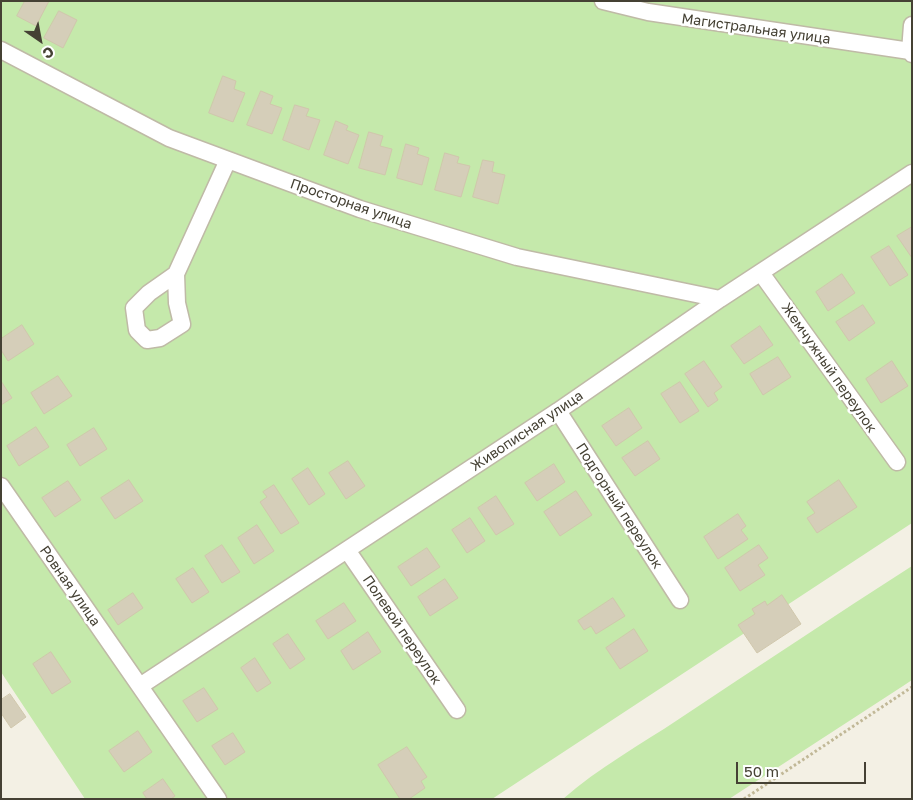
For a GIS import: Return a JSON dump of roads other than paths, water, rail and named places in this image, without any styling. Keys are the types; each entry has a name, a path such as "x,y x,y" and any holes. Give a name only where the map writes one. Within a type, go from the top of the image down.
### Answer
{"street":[{"name":"Магистральная улица","path":"603,1 648,12 911,52"},
{"path":"911,52 912,25"},
{"name":"Просторная улица","path":"1,50 169,138 360,209 516,257 720,299"},
{"path":"176,274 228,160"},
{"name":"Живописная улица","path":"140,686 558,411 720,299 912,173"},
{"name":"Жемчужный переулок","path":"761,273 896,462"},
{"name":"Подгорный переулок","path":"558,411 680,600"},
{"name":"Ровная улица","path":"1,486 218,799"},
{"name":"Полевой переулок","path":"347,550 457,710"}]}
